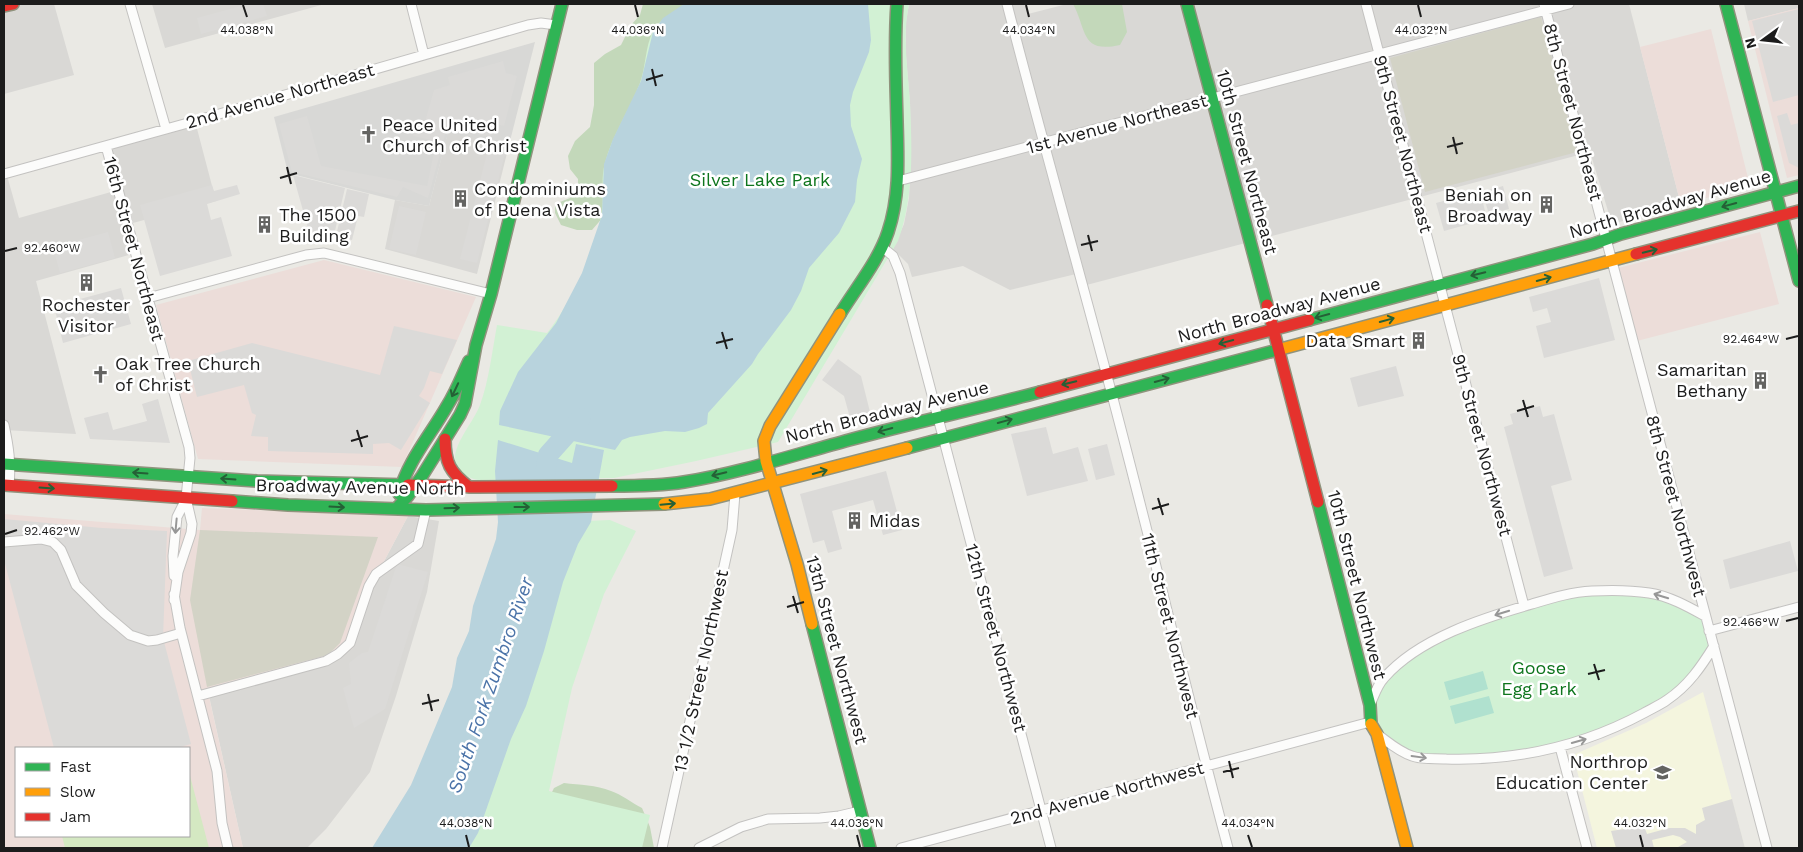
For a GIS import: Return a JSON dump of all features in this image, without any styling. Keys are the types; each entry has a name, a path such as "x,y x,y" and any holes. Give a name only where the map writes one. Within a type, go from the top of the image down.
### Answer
{"main road":[{"path":"4,6 13,4"},
{"path":"396,509 415,486 465,404 476,345 562,4"},
{"name":"13th Street Northwest","path":"870,848 797,564 766,461 764,447 768,431 882,247 893,216 898,181 895,34 897,4"},
{"name":"10th Street Northeast","path":"1187,4 1274,329"},
{"path":"1726,4 1799,281"},
{"name":"North Broadway Avenue","path":"766,461 1112,393 1445,305 1776,192 1799,186"},
{"name":"North Broadway Avenue","path":"773,484 1106,374 1440,284 1782,216 1799,211"},
{"name":"10th Street Northwest","path":"1274,329 1370,705 1370,722"},
{"path":"396,509 401,486 413,459 452,397 476,345"},
{"path":"445,438 444,451 450,470 454,476 472,487"},
{"name":"Broadway Avenue North","path":"8,464 305,483 472,487 614,487 678,483 766,461"},
{"name":"Broadway Avenue North","path":"6,485 186,498 426,510 676,504 735,494 773,484"},
{"path":"1370,722 1377,734 1407,848"}],"street":[{"path":"130,4 166,129"},
{"path":"411,4 424,55"},
{"name":"11th Street Northwest","path":"1007,4 1112,393 1228,848"},
{"name":"9th Street Northeast","path":"1366,4 1440,284"},
{"name":"1st Avenue Northeast","path":"898,181 1379,54 1545,7 1569,4"},
{"name":"8th Street Northeast","path":"1545,7 1610,250"},
{"name":"2nd Avenue Northeast","path":"4,174 528,25 541,23 556,25"},
{"name":"16th Street Northeast","path":"106,146 189,447 186,498"},
{"name":"12th Street Northwest","path":"882,247 893,256 900,273 1051,848"},
{"name":"8th Street Northwest","path":"1610,250 1767,848"},
{"path":"148,298 306,255 324,254 490,294"},
{"name":"9th Street Northwest","path":"1440,284 1524,606"},
{"path":"4,426 9,447 6,485"},
{"name":"13 1/2 Street Northwest","path":"662,848 730,539 735,494"},
{"path":"186,498 177,517 173,556 174,600 218,771 222,823 228,848"},
{"path":"174,600 178,572 191,533 192,524 186,498"},
{"path":"198,696 326,661 346,648 354,634 372,580 376,574 418,544 426,510"},
{"path":"4,542 41,539 53,542 61,550 76,585 104,613 130,635 148,641 181,633"},
{"path":"1370,705 1382,679 1402,660 1442,636 1480,620 1524,606 1575,593 1620,590 1651,593 1678,602 1705,616"},
{"path":"1709,631 1799,607"},
{"path":"1377,734 1398,750 1414,757 1486,758 1526,754 1560,747 1592,737 1629,721 1667,700 1697,673 1714,646"},
{"name":"2nd Avenue Northwest","path":"901,848 1370,722"},
{"path":"1560,747 1587,848"},
{"path":"699,848 741,827 768,819 820,818 860,811"}],"shaded area":[{"path":"4,4 54,4 74,75 4,94"},
{"path":"152,4 325,4 165,48"},
{"path":"248,4 263,4 267,16 201,34 197,18"},
{"path":"643,4 690,4 605,215 592,230 577,230 561,225 555,213 555,204 570,198 578,190 578,179 570,169 568,156 575,141 590,127 594,105 594,63 621,45 631,25 640,15"},
{"path":"909,4 1025,4 1028,14 1067,4 1629,4 1681,205 1612,224 1590,152 1079,287 1076,274 1010,290 963,266 912,277 908,264 893,249 904,224 909,198 911,157 906,22"},
{"path":"1073,4 1122,4 1127,32 1120,45 1107,47 1091,43 1083,30"},
{"path":"1744,4 1799,4 1799,8 1748,21"},
{"path":"1799,8 1799,175 1787,178 1748,21"},
{"path":"1799,9 1799,95 1773,102 1752,21"},
{"path":"1541,17 1577,152 1425,192 1390,58"},
{"path":"1711,29 1750,186 1681,205 1640,47"},
{"path":"535,42 509,145 448,133 429,206 395,200 288,173 274,117"},
{"path":"503,61 506,73 517,76 504,126 494,124 490,137 472,133 470,125 446,131 428,198 403,187 397,197 292,172 279,124 307,116 321,166 427,186 436,141 413,136 417,120 425,122 434,90 450,85 448,77"},
{"path":"1787,113 1791,125 1799,123 1799,168 1789,163 1777,116"},
{"path":"195,121 216,201 129,224 136,253 36,281 76,434 4,430 4,165 19,218 118,190 106,146"},
{"name":"Condominiums of Buena Vista","path":"448,132 509,145 477,274 385,249 395,200 429,206"},
{"path":"489,146 506,150 477,263 460,259"},
{"path":"293,175 345,188 334,235 309,232"},
{"path":"212,185 214,191 237,185 240,194 207,204 211,220 221,217 232,256 160,276 140,205"},
{"path":"1503,186 1509,209 1489,214 1482,192"},
{"path":"347,189 369,194 364,217 358,216 352,240 336,236"},
{"path":"1480,191 1487,219 1444,231 1436,203"},
{"path":"399,206 426,212 416,255 389,249"},
{"path":"108,232 115,258 60,273 53,247"},
{"path":"1760,232 1779,304 1637,341 1618,268"},
{"path":"324,260 476,297 402,467 198,459 156,305"},
{"path":"1599,278 1615,340 1544,358 1536,326 1551,322 1547,308 1533,312 1529,297"},
{"path":"121,288 131,324 63,343 54,306"},
{"path":"394,326 457,340 442,374 430,371 419,396 430,403 401,450 389,443 373,444 373,454 268,451 268,437 251,436 256,415 252,413 244,385 197,397 188,361 252,343 380,375"},
{"path":"838,359 861,376 870,412 860,415 862,422 852,425 844,396 822,380"},
{"path":"1396,366 1404,396 1358,407 1350,378"},
{"path":"158,399 170,443 90,439 84,418 108,412 113,430 147,421 142,404"},
{"path":"1540,406 1543,417 1554,414 1572,480 1551,486 1573,569 1544,577 1504,427 1513,424 1510,414"},
{"path":"1046,427 1053,454 1078,447 1088,481 1027,496 1011,434"},
{"path":"1107,444 1115,475 1096,480 1088,449"},
{"path":"886,471 902,530 883,535 873,500 832,511 842,549 828,553 824,540 813,543 800,494"},
{"path":"202,508 408,516 381,567 352,649 207,688 243,848 4,848 4,514 200,530"},
{"path":"408,516 439,521 427,592 396,696 370,772 326,829 307,848 243,848 207,687 352,649 381,567"},
{"path":"4,519 102,528 167,531 163,638 191,744 180,747 54,747 4,560"},
{"path":"200,530 378,537 340,643 328,655 207,687 190,600"},
{"path":"1790,541 1798,571 1730,589 1723,560"},
{"path":"397,564 428,572 385,709 354,728 343,688 351,684 349,663 362,653 368,652"},
{"path":"1703,692 1745,848 1597,848 1573,755 1646,723"},
{"path":"564,783 605,789 619,794 642,808 650,827 654,848 619,848 549,798 554,788"},
{"path":"1732,799 1745,848 1679,848 1687,842 1673,835 1652,840 1654,848 1616,848 1611,831 1644,826 1647,834 1669,828 1685,828 1696,834 1696,825 1705,820 1702,808"}],"green space":[{"name":"Silver Lake Park","path":"684,4 909,4 906,41 911,120 911,173 907,207 898,241 778,442 614,478 478,480 470,478 457,467 456,452 461,438 480,405 488,376 497,325 547,333 573,293 598,230 602,210 603,176 608,153 640,83 650,37 663,19"},
{"path":"610,520 636,531 604,594 572,688 549,791 650,815 642,848 424,848 537,523"},
{"name":"Goose Egg Park","path":"1651,593 1705,616 1714,646 1667,700 1629,721 1526,754 1413,757 1377,734 1370,705 1382,679 1442,637 1560,596"},
{"path":"1483,671 1488,689 1449,700 1444,682"},
{"path":"1489,696 1494,713 1455,724 1450,706"},
{"path":"190,776 209,848 65,848 62,837 190,837"}],"water":[{"name":"Silver Lake Park","path":"684,4 868,4 871,40 869,52 853,92 850,105 851,126 862,159 857,180 855,202 839,233 809,268 801,291 791,310 752,364 708,413 707,424 685,432 665,431 630,437 622,440 615,450 499,425 500,411 518,372 556,323 582,273 602,215 604,164 613,139 641,81 653,32 663,18"},
{"path":"498,440 572,463 576,444 604,450 591,522 578,544 563,582 544,651 526,706 511,739 478,833 469,848 372,848 411,785 452,687 457,658 469,631 473,606 496,539 498,522 495,471"}],"waterway":[{"name":"South Fork Zumbro River","path":"544,481 548,455 581,418"}],"traffic: fast":[{"path":"396,509 422,476 465,404 476,345 491,294 562,4"},
{"path":"840,314 879,253 888,232 895,205 898,164 895,48 897,4"},
{"path":"1187,4 1267,305"},
{"path":"1726,4 1799,281"},
{"path":"1309,320 1593,244 1621,234 1799,186"},
{"path":"907,448 1281,349"},
{"path":"399,494 408,470 450,401 469,361"},
{"path":"612,486 666,484 725,474 1040,392"},
{"path":"4,464 257,481 408,485"},
{"path":"232,501 426,510 664,504"},
{"path":"1318,502 1370,705 1371,724"},
{"path":"812,624 870,848"}],"traffic: slow":[{"path":"1281,349 1636,254"},
{"path":"812,624 797,564 766,461 764,441 770,426 840,314"},
{"path":"664,504 710,499 907,448"},
{"path":"1371,724 1377,734 1407,848"}],"traffic: jam":[{"path":"4,6 13,4"},
{"path":"1636,254 1799,211"},
{"path":"1267,305 1318,502"},
{"path":"1040,392 1309,320"},
{"path":"445,439 446,455 450,466 457,477 469,487"},
{"path":"4,485 232,501"},
{"path":"408,485 476,487 612,486"}],"place":[{"name":"Peace United Church of Christ","path":"368,135"},
{"name":"Condominiums of Buena Vista","path":"460,199"},
{"name":"Beniah on Broadway","path":"1546,205"},
{"name":"The 1500 Building","path":"265,225"},
{"name":"Rochester Visitor","path":"86,282"},
{"name":"Data Smart","path":"1419,341"},
{"name":"Oak Tree Church of Christ","path":"101,374"},
{"name":"Samaritan Bethany","path":"1761,380"},
{"name":"Midas","path":"855,521"},
{"name":"Northrop Education Center","path":"1662,772"}]}
